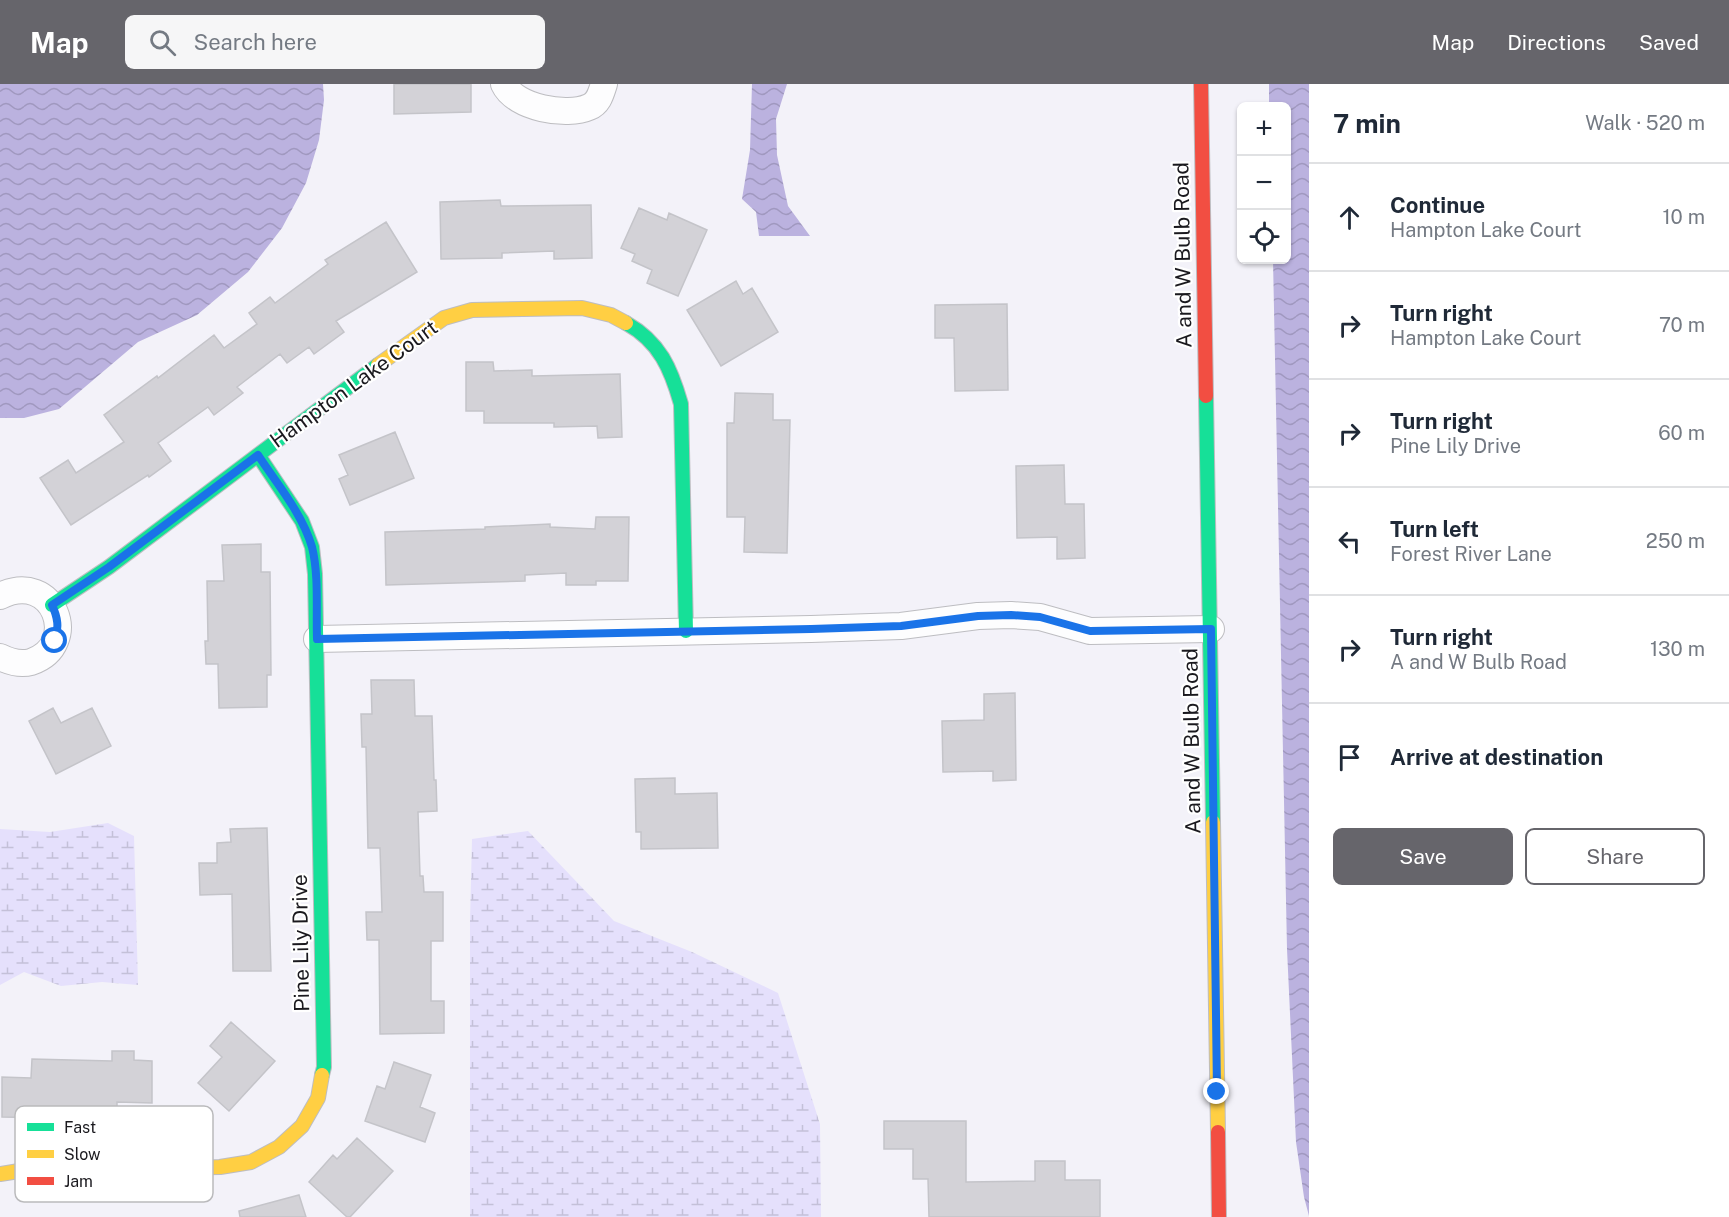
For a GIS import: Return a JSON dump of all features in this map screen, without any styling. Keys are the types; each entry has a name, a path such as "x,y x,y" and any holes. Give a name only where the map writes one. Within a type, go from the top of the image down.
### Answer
{"street":[{"path":"504,84 507,91 519,100 538,108 565,111 589,107 599,100 604,84"},
{"name":"A and W Bulb Road","path":"1202,84 1219,1217"},
{"name":"Hampton Lake Court","path":"52,605 109,567 419,334 444,318 472,310 582,308 611,315 635,328 657,348 673,375 681,404 686,630"},
{"name":"Pine Lily Drive","path":"213,1167 251,1162 279,1147 302,1126 318,1098 324,1067 315,574 312,547 302,521 258,455"},
{"path":"0,596 10,591 33,591 52,605 57,616 58,629 55,641 48,652 38,659 26,663 14,663 0,657"},
{"path":"317,639 901,626 978,616 1011,615 1040,617 1090,631 1211,629"},
{"name":"Pine Lily Drive","path":"0,1174 15,1172"}],"green space":[{"path":"108,823 134,836 138,985 102,982 61,986 24,972 0,985 0,829 50,832"},
{"path":"528,831 614,921 692,952 778,993 820,1124 821,1217 470,1217 472,839"}],"water":[{"path":"0,84 323,84 324,100 319,140 306,183 282,228 248,272 197,315 138,342 59,409 24,418 0,418"},
{"path":"752,84 787,84 776,119 777,155 788,206 810,236 759,236 756,212 742,199 750,150"},
{"path":"1269,84 1309,84 1309,1216 1296,1142 1287,949 1273,264 1291,264 1291,102 1269,102"}],"building":[{"path":"394,84 471,84 471,112 394,114"},
{"path":"500,200 501,206 591,205 592,258 554,259 554,251 502,253 502,258 441,259 440,202"},
{"path":"639,208 667,220 669,213 707,230 678,296 647,283 652,270 632,261 635,254 621,248"},
{"path":"386,222 417,272 336,321 344,332 314,354 309,347 287,363 280,354 237,387 243,393 214,415 208,407 158,443 171,461 71,525 40,478 68,460 76,473 124,442 104,415 157,376 158,378 214,335 224,348 257,324 249,313 270,297 275,303 328,264 325,260"},
{"path":"736,281 743,294 752,288 778,332 721,366 687,310"},
{"path":"1007,304 1008,390 955,391 954,338 935,338 935,305"},
{"path":"466,362 493,362 494,371 532,370 532,376 620,374 622,437 598,438 597,426 554,427 554,423 484,423 484,411 466,411"},
{"path":"735,393 773,394 773,420 790,420 787,553 744,552 745,517 727,517 727,423 734,423"},
{"path":"395,432 414,478 350,505 339,479 348,475 339,455"},
{"path":"1064,465 1065,504 1084,504 1085,558 1057,559 1057,537 1017,538 1016,466"},
{"path":"596,517 629,517 628,581 596,581 596,585 566,585 566,573 525,575 525,581 386,585 385,532 485,529 485,527 550,524 550,527 595,529"},
{"path":"261,544 261,572 270,572 271,675 267,675 267,707 219,708 218,664 206,664 207,581 224,581 222,545"},
{"path":"371,680 414,680 415,716 432,716 437,811 418,812 420,876 423,876 424,892 443,892 443,941 431,941 431,1001 444,1001 444,1033 380,1034 379,940 367,940 366,912 382,912 380,848 368,848 366,747 362,747 361,714 372,714"},
{"path":"1015,693 1016,780 993,781 993,771 943,772 942,721 984,720 984,694"},
{"path":"53,708 61,723 92,708 111,746 56,774 29,721"},
{"path":"675,778 675,794 717,793 718,848 641,849 641,832 636,832 635,779"},
{"path":"267,828 271,971 233,971 232,894 200,895 199,863 217,863 217,843 231,842 230,829"},
{"path":"231,1022 275,1061 229,1111 198,1083 222,1057 210,1046"},
{"path":"112,1051 134,1051 134,1060 152,1061 152,1103 117,1102 117,1106 15,1106 15,1117 2,1117 2,1077 31,1078 32,1059 112,1061"},
{"path":"394,1062 431,1075 420,1107 435,1113 425,1142 365,1121 377,1086 385,1089"},
{"path":"884,1121 966,1121 966,1182 1035,1181 1035,1161 1065,1161 1065,1180 1100,1180 1100,1217 929,1217 928,1179 913,1179 913,1149 884,1149"},
{"path":"357,1138 393,1171 350,1217 347,1217 309,1182 333,1155 337,1159"},
{"path":"299,1195 306,1217 240,1217 239,1211"}],"traffic: fast":[{"path":"626,323 638,330 656,348 673,379 681,404 686,631"},
{"path":"52,605 109,567 378,365"},
{"path":"1206,396 1213,822"},
{"path":"258,455 302,521 312,547 315,574 324,1067 322,1075"}],"traffic: slow":[{"path":"378,365 444,318 472,310 582,308 611,315 626,323"},
{"path":"1213,822 1218,1132"},
{"path":"213,1167 251,1162 279,1147 302,1126 318,1098 322,1075"},
{"path":"0,1174 15,1172"}],"traffic: jam":[{"path":"1201,84 1206,396"},
{"path":"1218,1132 1219,1217"}],"route":[{"path":"55,641 58,629 57,616 52,605 109,567 258,455 302,521 312,547 317,639 901,626 978,616 1011,615 1040,617 1090,631 1211,629 1217,1092"}]}
